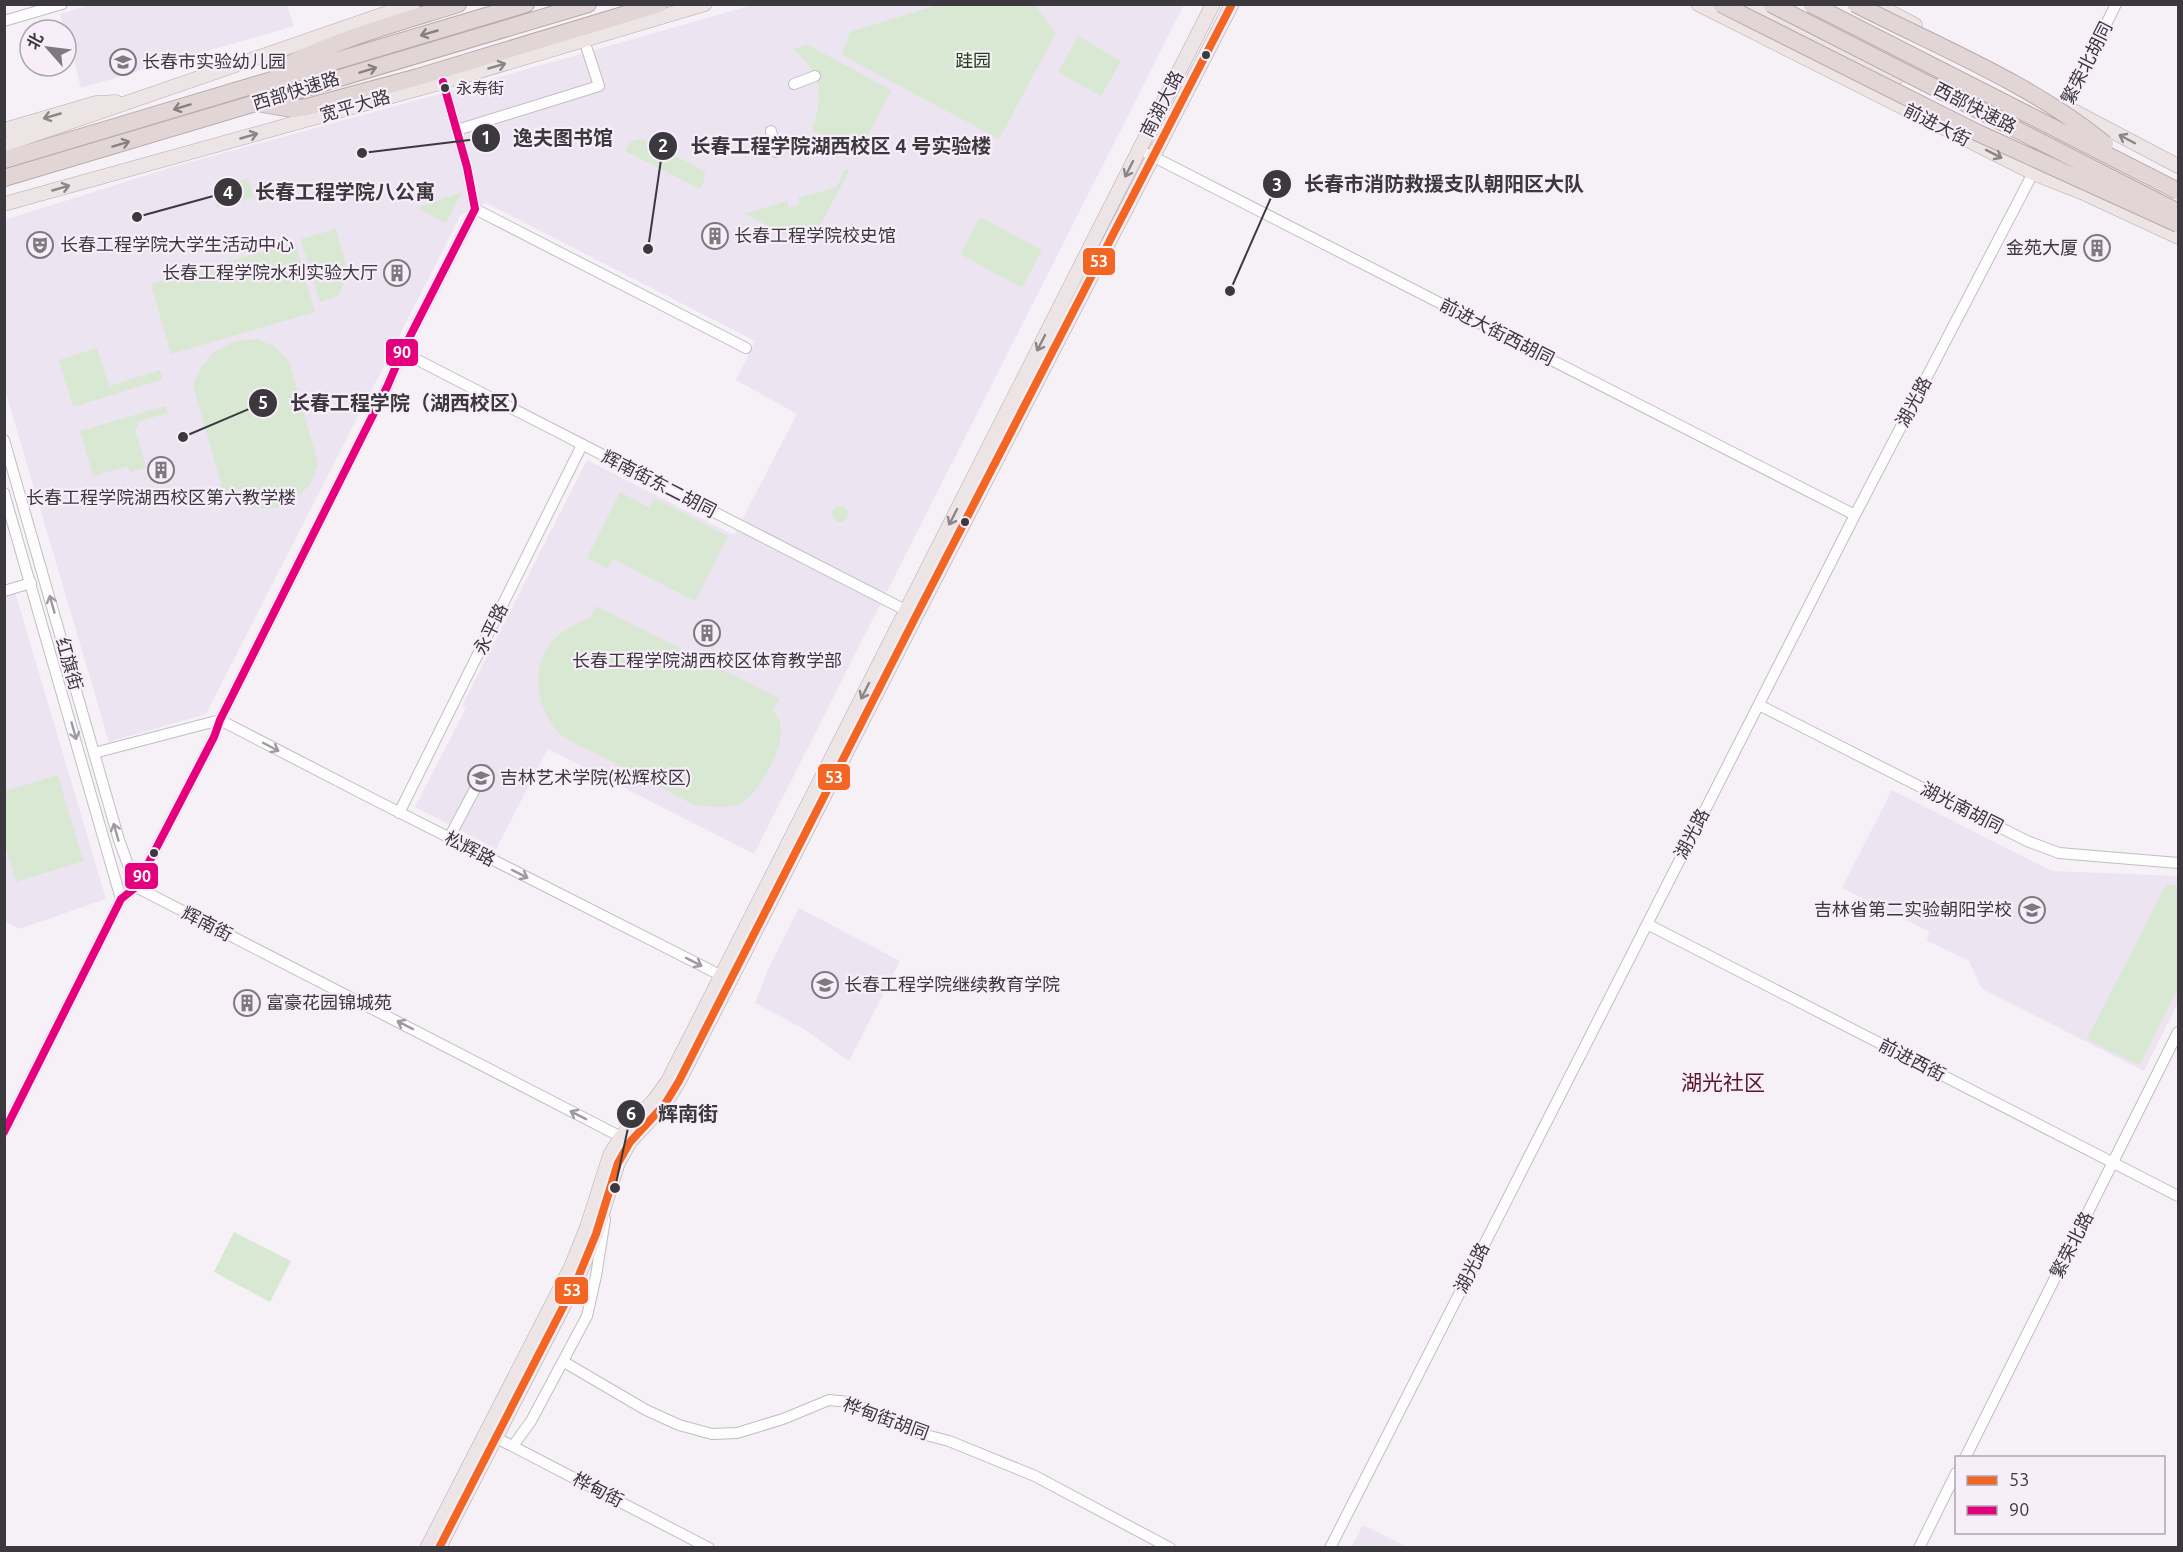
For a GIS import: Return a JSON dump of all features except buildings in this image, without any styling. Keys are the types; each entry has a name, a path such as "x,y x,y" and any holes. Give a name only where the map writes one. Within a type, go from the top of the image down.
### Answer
{"highway":[{"path":"251,86 291,63 322,49 458,4"},
{"name":"西部快速路","path":"4,160 525,4"},
{"name":"西部快速路","path":"4,178 588,4"},
{"path":"256,103 292,109 307,107 418,77 659,4"},
{"path":"1721,4 1976,132 2178,224"},
{"name":"西部快速路","path":"1771,4 2178,212"},
{"name":"西部快速路","path":"1811,4 2178,189"},
{"path":"1855,4 2003,78 2082,125 2129,164"}],"main road":[{"path":"4,145 413,4"},
{"name":"宽平大路","path":"4,204 443,82 705,4"},
{"name":"南湖大路","path":"439,1548 473,1480 571,1267 587,1227 610,1155 665,1104 679,1082 1139,149 1213,4"},
{"name":"南湖大路","path":"427,1548 577,1280 596,1234 625,1139 668,1081 911,613 1232,4"},
{"name":"前进大街","path":"1698,4 2033,173 2081,192 2178,237"},
{"name":"前进大街","path":"1751,4 2178,217"},
{"path":"1825,4 2057,122 2178,189"},
{"path":"1875,4 2012,74 2065,106 2178,166"},
{"path":"4,130 96,103 130,102"}],"street":[{"name":"繁荣北胡同","path":"2057,122 2116,4"},
{"path":"4,21 61,5"},
{"path":"457,130 599,86 587,49"},
{"path":"794,84 815,76"},
{"path":"4,1132 121,899 136,887 214,737 220,720 475,209 467,167 443,82"},
{"name":"湖光路","path":"1330,1548 2057,122"},
{"path":"771,131 776,152"},
{"name":"前进大街西胡同","path":"1139,149 1855,515"},
{"path":"475,209 746,348"},
{"name":"辉南街东二胡同","path":"402,352 582,445 595,456 911,613"},
{"name":"红旗街","path":"4,440 119,840 136,887"},
{"name":"永平路","path":"399,813 582,445"},
{"name":"红旗街","path":"4,494 121,899"},
{"path":"4,591 31,583"},
{"name":"湖光南胡同","path":"1759,705 2027,841 2059,853 2178,863"},
{"path":"94,753 220,720"},
{"name":"松辉路","path":"220,720 722,976"},
{"path":"449,838 484,770"},
{"name":"辉南街","path":"136,887 625,1139"},
{"name":"前进西街","path":"1647,924 2178,1196"},
{"name":"繁荣北路","path":"1966,1456 2178,1032"},
{"path":"513,1446 531,1421 587,1316 596,1276 608,1194"},
{"name":"桦甸街胡同","path":"564,1362 646,1410 679,1425 712,1434 736,1433 783,1419 829,1400 849,1402 922,1434 949,1440 1035,1476 1170,1548"},
{"name":"桦甸街","path":"492,1435 709,1548"},
{"path":"1919,1548 1955,1475"}],"shaded area":[{"name":"长春市实验幼儿园","path":"93,4 287,5 294,26 81,88 78,76 78,18 61,18 60,14"},
{"path":"752,5 1184,5 754,854 548,749 496,849 415,807 466,708 462,706 587,460 734,535 797,414 736,380 755,341 486,203 461,215 206,714 109,742 5,390 4,220 176,166"},
{"path":"15,592 106,899 19,929 5,921 4,595"},
{"name":"吉林省第二实验朝阳学校","path":"1892,790 2052,871 2178,876 2178,1003 2144,1071 1982,989 1969,961 1926,940 1930,932 1842,888"},
{"name":"长春工程学院继续教育学院","path":"799,908 900,961 849,1061 802,1028 755,1003 769,967"},
{"path":"1363,1525 1407,1547 1351,1547"}],"green space":[{"name":"跬园","path":"937,5 1035,5 1056,33 999,139 842,55 850,32"},
{"path":"1078,36 1121,61 1101,96 1058,72"},
{"path":"808,45 891,90 858,154 812,130 818,106 818,85 810,67 793,49"},
{"path":"642,139 705,171 700,189 625,151 630,142"},
{"path":"845,169 849,171 811,242 803,244 745,214 787,201 789,208 800,205 798,198 837,187"},
{"path":"248,178 254,197 217,208 211,189"},
{"path":"462,192 446,223 417,208"},
{"path":"980,217 1042,250 1022,288 960,254"},
{"path":"336,229 349,274 338,296 320,302 301,239"},
{"path":"295,242 315,312 171,354 151,284"},
{"path":"257,339 275,347 289,361 318,464 311,483 299,496 285,506 262,509 239,505 223,491 193,385 201,367 214,352 236,341"},
{"path":"97,348 109,386 160,370 163,379 73,407 59,360"},
{"path":"165,406 168,413 137,422 138,427 135,428 146,467 130,472 128,466 93,476 80,431"},
{"path":"620,492 649,507 654,498 728,536 695,601 613,559 608,569 587,558"},
{"path":"840,506 846,508 848,514 846,520 840,522 834,520 832,514 834,508"},
{"path":"596,606 779,698 773,710 780,725 779,744 767,773 748,799 730,806 694,805 568,740 554,728 545,713 540,696 538,679 541,661 556,637 590,618"},
{"path":"58,775 83,861 16,882 5,845 5,791"},
{"path":"2166,885 2178,885 2178,988 2141,1063 2136,1064 2090,1041 2088,1037"},
{"path":"234,1232 291,1261 270,1302 214,1272"}],"transit line":[{"name":"53","path":"439,1548 577,1280 596,1234 618,1163 630,1142 665,1104 679,1081 1232,4"},
{"name":"90","path":"4,1132 121,899 136,887 214,737 220,720 475,209 467,167 443,82"}],"place":[{"name":"长春市实验幼儿园","path":"123,62"},
{"name":"永寿街","path":"445,88"},
{"name":"逸夫图书馆","path":"362,153"},
{"name":"长春工程学院八公寓","path":"137,217"},
{"name":"长春工程学院校史馆","path":"715,236"},
{"name":"长春工程学院大学生活动中心","path":"40,245"},
{"name":"金苑大厦","path":"2097,248"},
{"name":"长春工程学院湖西校区 4 号实验楼","path":"648,249"},
{"name":"长春工程学院水利实验大厅","path":"397,273"},
{"name":"长春市消防救援支队朝阳区大队","path":"1230,291"},
{"name":"长春工程学院（湖西校区）","path":"183,437"},
{"name":"长春工程学院湖西校区第六教学楼","path":"161,470"},
{"name":"长春工程学院湖西校区体育教学部","path":"707,633"},
{"name":"吉林艺术学院(松辉校区)","path":"481,778"},
{"name":"吉林省第二实验朝阳学校","path":"2032,910"},
{"name":"长春工程学院继续教育学院","path":"825,985"},
{"name":"富豪花园锦城苑","path":"247,1003"},
{"name":"辉南街","path":"615,1188"}],"district":[{"name":"湖光社区","path":"1723,1083"}]}
